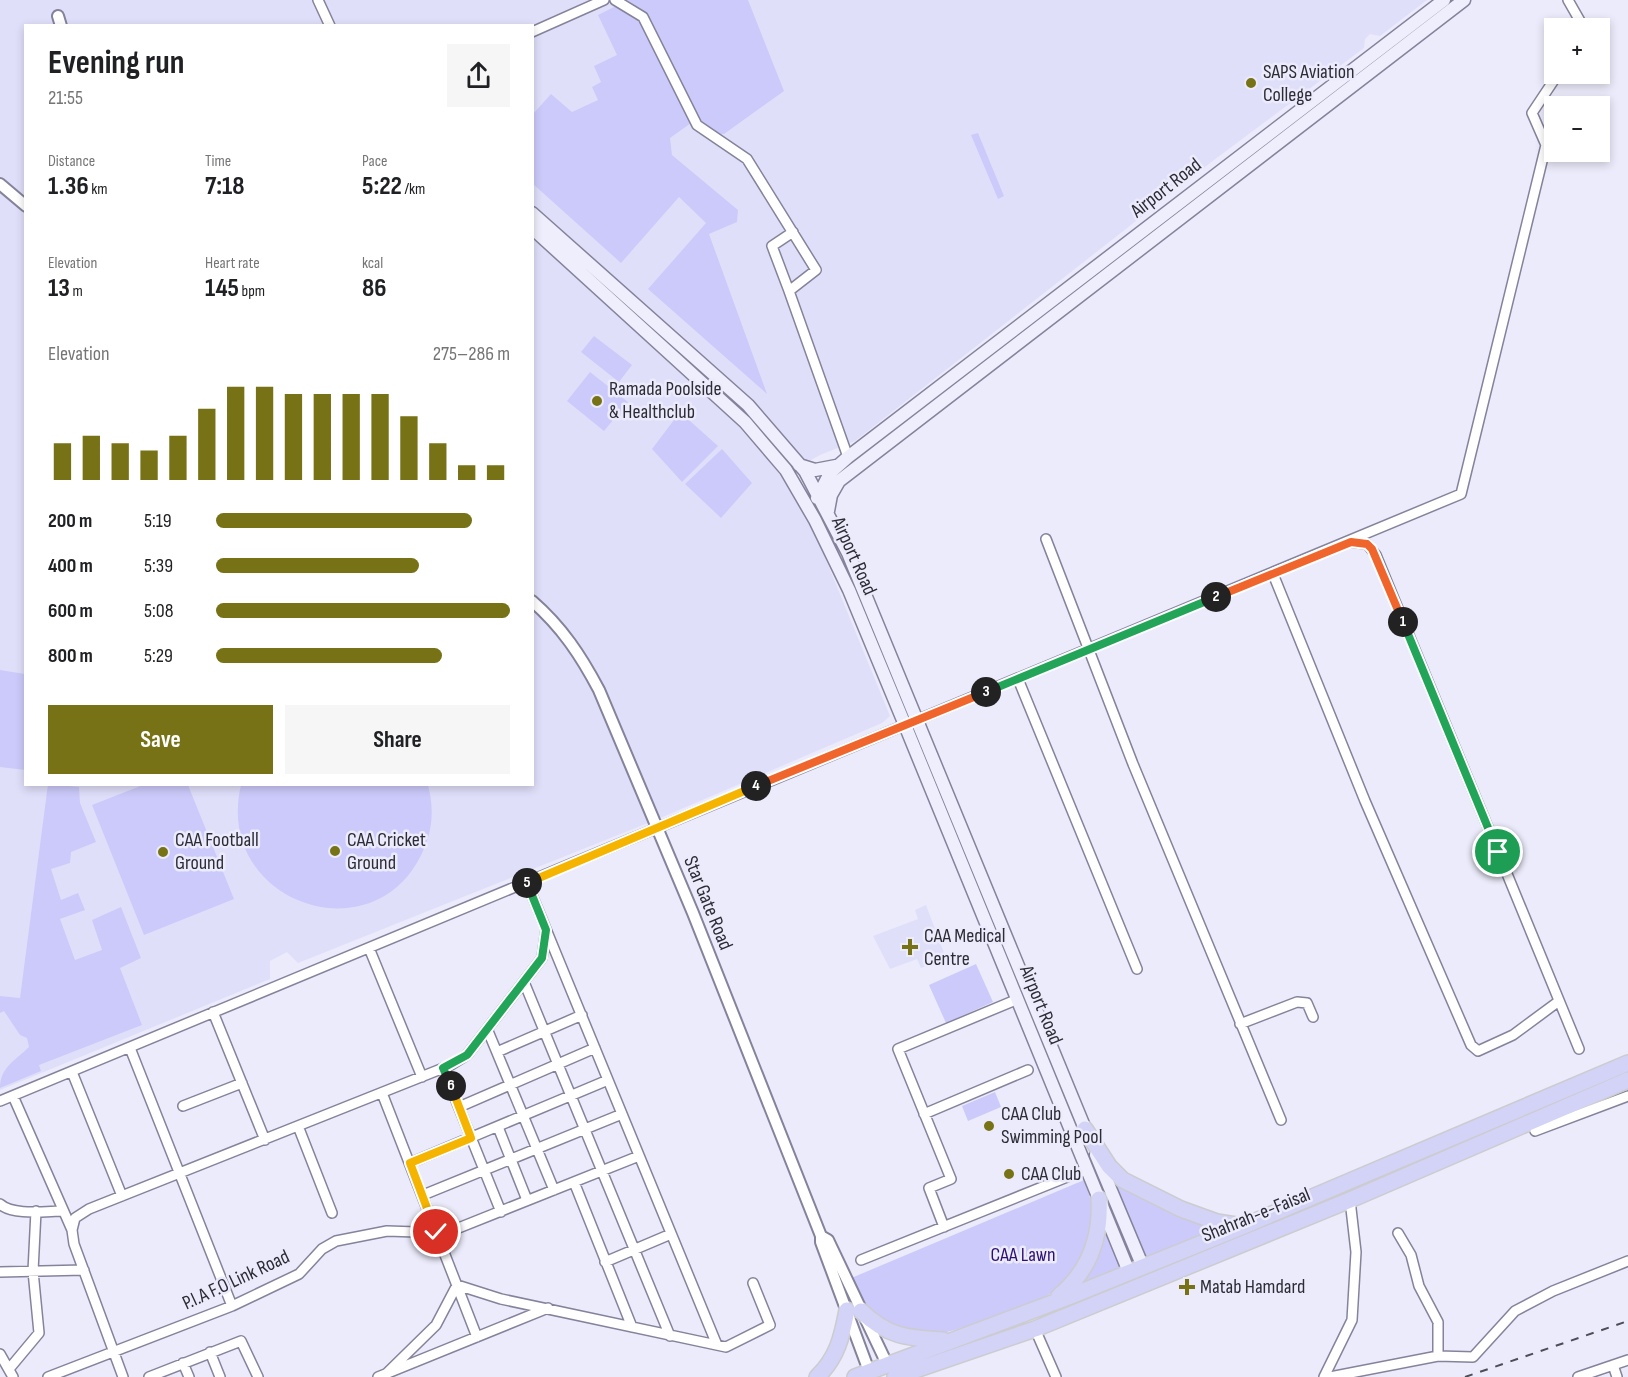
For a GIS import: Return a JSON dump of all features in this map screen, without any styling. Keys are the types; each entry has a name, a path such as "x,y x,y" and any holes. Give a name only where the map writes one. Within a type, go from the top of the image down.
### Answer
{"highway":[{"name":"Shahrah-e-Faisal","path":"891,1371 948,1341 1024,1314 1244,1226 1628,1063"},
{"name":"Shahrah-e-Faisal","path":"891,1371 1035,1329 1350,1200 1628,1080"},
{"path":"1085,1129 1109,1166 1123,1180 1181,1209 1217,1222 1244,1226"},
{"path":"1024,1314 1057,1297 1073,1284 1097,1239 1099,1198"},
{"path":"817,1377 835,1355 854,1311 893,1334 912,1339 948,1341"},
{"path":"862,1374 891,1371"}],"main road":[{"name":"Airport Road","path":"1136,1270 1099,1198 849,590 815,520 818,494 824,482 843,461 1444,0"},
{"name":"Airport Road","path":"839,481 1464,0"},
{"path":"539,229 616,295 745,422 786,470 815,520"},
{"name":"Airport Road","path":"616,295 748,405 800,465 828,511 918,720 1085,1129 1136,1270"},
{"path":"800,465 815,470 843,461"},
{"path":"786,470 809,480 839,481"},
{"path":"828,511 831,495 839,481"}],"street":[{"path":"318,0 329,24"},
{"path":"534,31 604,0"},
{"path":"615,0 643,17 697,125 747,159 816,270 789,291"},
{"path":"1568,0 1578,18"},
{"path":"0,1101 657,827 1089,651 1461,494 1546,147 1532,113 1551,84"},
{"path":"1,190 24,205"},
{"path":"793,232 772,246 789,291 843,461"},
{"path":"1046,539 1089,651 1281,1120"},
{"path":"1351,542 1367,544 1376,555 1579,1049"},
{"path":"1273,574 1427,950 1471,1045 1478,1051 1513,1035 1559,1001"},
{"name":"Star Gate Road","path":"534,603 548,614 576,648 599,690 657,827 821,1236 821,1242 854,1311 891,1371"},
{"path":"1018,680 1137,969"},
{"path":"527,883 717,1345"},
{"path":"72,1230 75,1218 122,1196 422,1077 467,1055 488,1031 542,958 546,930"},
{"path":"369,948 422,1077"},
{"path":"525,982 670,1336"},
{"path":"944,1227 929,1188 951,1179 898,1048 1018,999"},
{"path":"1240,1024 1297,1002 1307,1004 1313,1017"},
{"path":"213,1012 265,1140"},
{"path":"497,1053 582,1015"},
{"path":"488,1031 554,1190"},
{"path":"129,1048 232,1306"},
{"path":"459,1107 595,1048"},
{"path":"443,1068 501,1212"},
{"path":"924,1114 1028,1070"},
{"path":"72,1072 122,1196"},
{"path":"410,1163 608,1080"},
{"path":"183,1106 242,1083"},
{"path":"382,1093 477,1337"},
{"path":"13,1096 72,1230 112,1352 123,1377"},
{"path":"1535,1131 1628,1096"},
{"path":"423,1195 622,1114"},
{"path":"298,1126 332,1213"},
{"path":"498,1127 527,1200"},
{"name":"P.I.A F.O Link Road","path":"54,1376 232,1306 299,1274 322,1249 336,1241 387,1231 446,1233 639,1156"},
{"path":"861,1260 1087,1169"},
{"path":"574,1182 632,1327"},
{"path":"1324,1377 1352,1320 1356,1252 1350,1200"},
{"path":"1,1206 36,1211 63,1210"},
{"path":"0,1354 11,1373 39,1333 33,1271 36,1211"},
{"path":"1398,1233 1411,1255 1419,1286 1428,1298 1438,1322 1438,1356"},
{"path":"605,1262 671,1234"},
{"path":"1330,1377 1438,1356 1473,1357 1515,1311 1553,1291 1628,1261"},
{"path":"0,1272 84,1270"},
{"path":"456,1285 501,1299 726,1347 770,1325 753,1283"},
{"path":"387,1373 436,1325 456,1285"},
{"path":"378,1377 548,1308"},
{"name":"Star Gate Road","path":"854,1311 862,1374"},
{"path":"1035,1329 1056,1377"},
{"path":"153,1376 242,1341 258,1377"},
{"path":"210,1352 220,1377"},
{"path":"1580,1377 1628,1360"},
{"path":"183,1363 189,1377"},
{"path":"1613,1365 1617,1377"}],"shaded area":[{"path":"0,0 1427,0 1380,36 1370,34 1365,39 1364,48 1214,160 855,441 820,455 782,476 815,533 890,716 882,723 658,819 298,963 287,952 270,961 270,979 0,1090"},
{"name":"CAA Medical Centre","path":"926,905 946,958 921,968 917,959 890,969 873,936 918,919 915,910"}],"green space":[{"path":"622,0 748,0 784,91 724,134 716,134 702,124 645,15"},
{"path":"614,7 625,9 641,19 691,123 670,138 672,155 738,210 737,222 709,234 767,394 648,289 706,223 679,197 621,263 534,185 534,113 551,94 572,112 598,100 592,87 601,82 594,66 617,55 598,15"},
{"path":"978,133 1004,196 998,199 971,135"},
{"path":"594,336 632,365 619,382 581,352"},
{"name":"Ramada Poolside & Healthclub","path":"590,372 628,402 604,431 567,401"},
{"path":"680,412 718,446 682,482 652,449"},
{"path":"722,449 752,483 721,518 685,484"},
{"path":"0,670 24,674 24,770 0,767"},
{"path":"48,786 79,787 80,803 96,842 71,852 70,863 51,869 61,900 78,893 85,910 60,919 75,960 102,950 92,920 121,907 141,958 120,968 142,1025 39,1065 41,1071 0,1088 6,1069 29,1047 27,1038 20,1035 4,1011 0,1013 0,996 20,998"},
{"name":"CAA Football Ground","path":"140,786 188,786 234,899 144,935 92,805"},
{"name":"CAA Cricket Ground","path":"241,786 428,786 432,810 431,827 423,851 400,884 370,903 337,908 304,902 274,886 251,860 239,826"},
{"path":"976,964 993,1002 946,1023 929,985"},
{"path":"995,1092 1001,1107 968,1121 962,1106"},
{"name":"CAA Lawn","path":"1084,1180 1092,1208 1090,1236 1086,1249 1072,1274 1062,1285 1037,1301 957,1329 935,1334 914,1334 893,1328 877,1318 864,1304 849,1279"},
{"path":"1109,1180 1208,1227 1209,1231 1147,1257 1141,1256"},
{"path":"1105,1228 1120,1269 1083,1284 1080,1282"}],"railway":[{"path":"1465,1377 1628,1321"}],"place":[{"name":"SAPS Aviation College","path":"1251,83"},
{"name":"Ramada Poolside & Healthclub","path":"597,401"},
{"name":"CAA Cricket Ground","path":"335,851"},
{"name":"CAA Football Ground","path":"163,852"},
{"name":"CAA Medical Centre","path":"910,947"},
{"name":"CAA Club Swimming Pool","path":"989,1126"},
{"name":"CAA Club","path":"1009,1174"},
{"name":"Matab Hamdard","path":"1187,1287"}],"route":[{"path":"436,1232 410,1163 471,1138 443,1068 467,1055 484,1037 542,958 546,930 527,883 657,827 1351,542 1367,544 1376,555 1498,852"}]}
